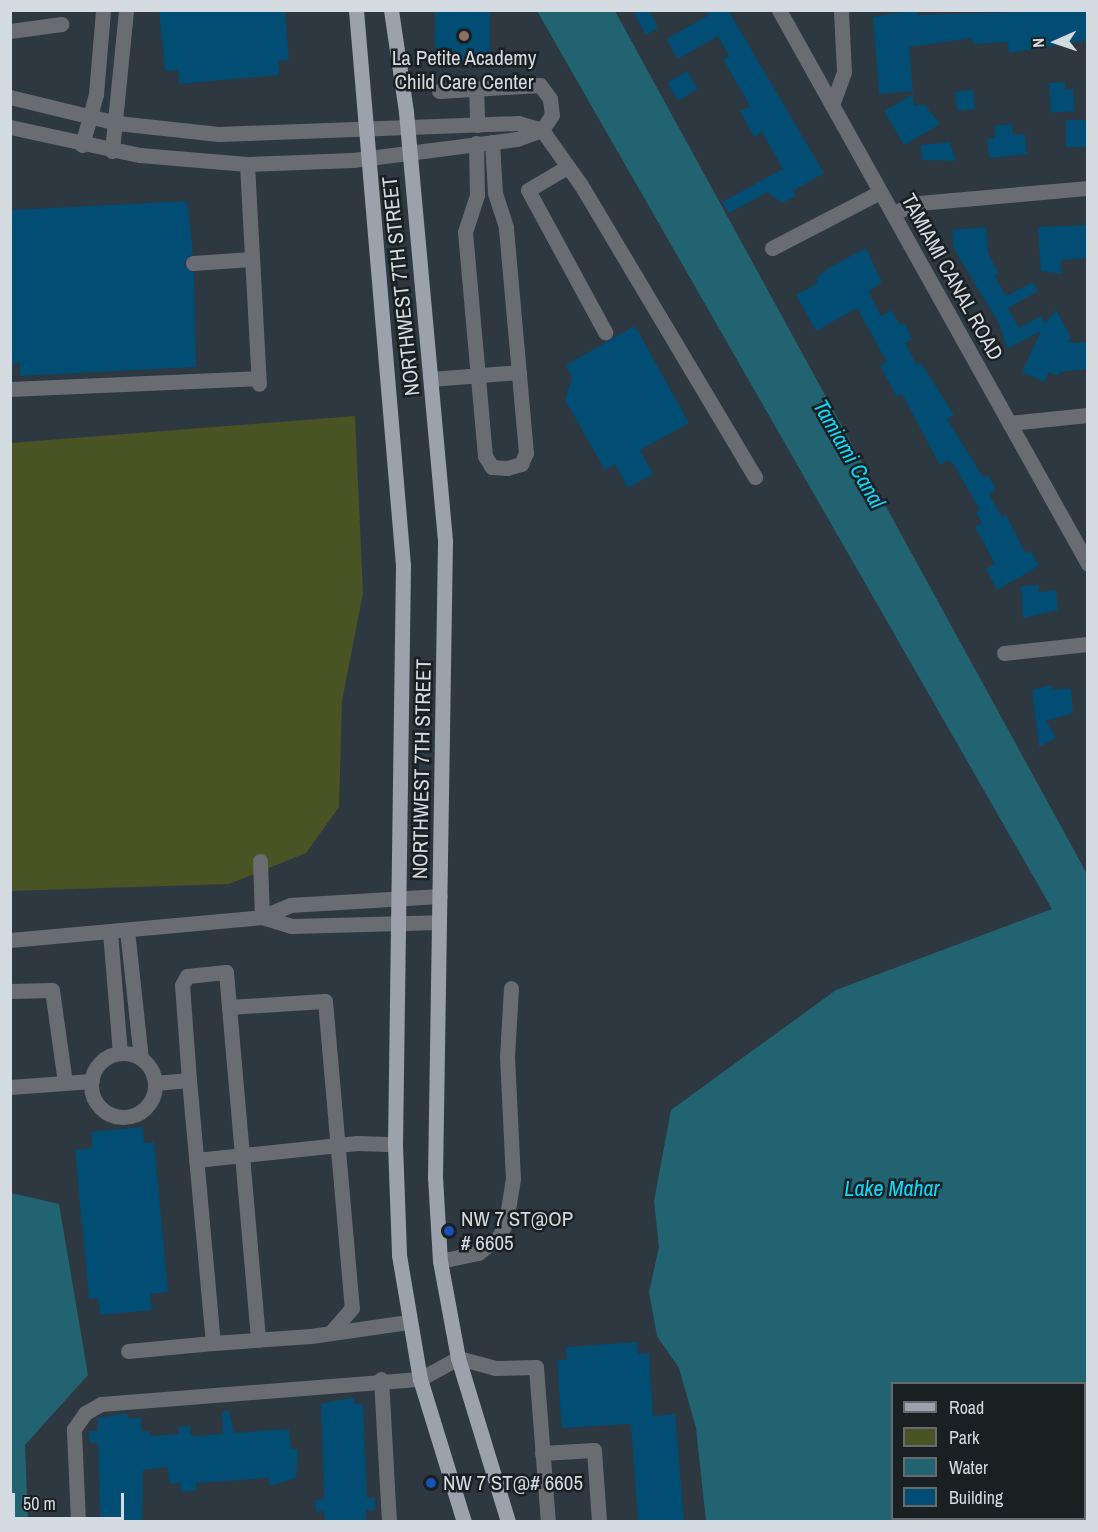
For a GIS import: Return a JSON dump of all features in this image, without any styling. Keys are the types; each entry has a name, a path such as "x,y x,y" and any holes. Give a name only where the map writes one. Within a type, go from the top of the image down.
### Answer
{"main road":[{"name":"NORTHWEST 7TH STREET","path":"356,10 402,535 401,898 395,1144 399,1255 408,1322 420,1379 464,1521"},
{"name":"NORTHWEST 7TH STREET","path":"392,10 407,130 446,559 435,1177 440,1261 458,1358 508,1521"}],"street":[{"path":"82,145 91,117 103,10"},
{"path":"112,151 117,123 126,10"},
{"name":"TAMIAMI CANAL ROAD","path":"780,10 1088,564"},
{"path":"832,105 844,72 841,10"},
{"path":"10,31 63,24"},
{"path":"10,127 112,151 247,164 368,157 408,149 492,142 542,130 552,115 550,99 540,85 439,91"},
{"path":"476,88 477,125"},
{"path":"10,97 117,123 246,136 518,123 542,130 567,166 755,477"},
{"path":"476,143 478,183 474,206 465,232 487,463 507,468 521,464 526,453 507,227 498,205 492,142"},
{"path":"10,389 259,381 247,164"},
{"path":"567,166 528,190 605,332"},
{"path":"892,213 919,203 1088,188"},
{"path":"772,248 880,192"},
{"path":"474,206 498,205"},
{"path":"193,263 251,259"},
{"path":"431,379 519,372"},
{"path":"1009,423 1088,415"},
{"path":"1004,653 1088,644"},
{"path":"261,861 262,917"},
{"path":"10,940 262,917 290,905 440,896"},
{"path":"262,917 291,926 439,922"},
{"path":"127,930 130,974 138,993 141,1058 155,1083"},
{"path":"110,932 120,1053"},
{"path":"213,1343 182,980 226,972 240,1155 258,1340"},
{"path":"440,1261 478,1253 499,1237 506,1222 513,1179 507,1057 511,988"},
{"path":"10,991 52,990 65,1083"},
{"path":"229,1007 325,1001 352,1308 330,1333"},
{"path":"141,1058 120,1053 104,1059 92,1081 95,1099 117,1116 144,1109 155,1083"},
{"path":"155,1083 189,1080"},
{"path":"10,1087 92,1081"},
{"path":"196,1160 337,1145 395,1144"},
{"path":"128,1351 330,1333 408,1322"},
{"path":"78,1521 74,1429 85,1413 101,1404 381,1379 420,1379 458,1358 495,1368 536,1367 548,1521"},
{"path":"381,1379 389,1521"},
{"path":"542,1453 594,1449 599,1521"}],"green space":[{"path":"355,416 363,593 342,701 339,807 306,853 229,884 11,891 10,443"}],"water":[{"name":"Lake Mahar","path":"537,11 615,11 1087,874 1087,1521 706,1521 696,1428 679,1368 657,1336 649,1292 659,1247 654,1201 671,1110 836,990 1052,909"},
{"path":"11,1193 59,1204 88,1375 25,1445 28,1521 11,1521"}],"building":[{"path":"159,10 285,10 289,60 278,61 279,75 179,84 178,70 165,71"},
{"name":"La Petite Academy Child Care Center","path":"435,10 490,10 490,65 435,65"},
{"path":"641,10 649,10 658,28 646,35 634,14"},
{"path":"706,10 728,10 824,173 793,191 796,196 782,203 767,192 729,213 722,202 783,169 762,132 754,137 740,111 750,106 723,59 729,56 718,36 678,59 666,39 709,15"},
{"path":"916,10 918,15 1088,10 1088,40 1009,53 1008,42 973,44 972,38 909,47 913,91 879,94 873,17"},
{"path":"687,71 698,89 678,101 667,83"},
{"path":"1065,82 1065,90 1073,89 1075,111 1051,113 1049,83"},
{"path":"973,90 975,109 957,111 955,92"},
{"path":"913,94 914,106 924,104 940,124 904,145 884,111"},
{"path":"1066,120 1088,120 1088,147 1066,147"},
{"path":"1012,124 1013,135 1025,134 1027,154 989,158 987,139 995,138 994,126"},
{"path":"950,142 956,161 922,160 921,145"},
{"path":"187,201 193,253 183,263 194,273 196,367 20,376 20,363 10,364 12,210"},
{"path":"1088,225 1088,258 1061,260 1062,274 1041,271 1038,227"},
{"path":"986,227 988,253 999,273 994,275 1006,296 1033,282 1038,291 1008,308 1019,328 1041,316 1045,323 1056,310 1071,337 1068,343 1088,342 1088,369 1060,372 1058,376 1049,372 1044,382 1022,372 1041,331 1007,349 1000,325 954,249 952,230"},
{"path":"866,248 882,283 868,291 881,316 891,310 900,325 904,323 912,339 905,343 917,365 921,363 954,415 947,419 983,477 988,475 996,490 989,494 1002,517 1006,515 1026,554 1031,551 1039,566 997,590 986,569 995,564 975,527 982,523 976,512 980,510 954,465 948,460 940,465 902,394 897,397 880,366 887,362 857,308 816,331 796,295 818,283 816,279 827,269"},
{"path":"635,326 689,423 640,450 653,474 628,488 615,464 605,470 565,400 572,378 566,365"},
{"path":"1039,585 1039,592 1056,590 1058,610 1023,618 1021,586"},
{"path":"1052,685 1052,690 1071,688 1073,713 1046,721 1056,738 1039,747 1032,690"},
{"path":"143,1127 144,1143 154,1142 168,1292 150,1294 152,1310 100,1315 98,1298 89,1299 75,1150 92,1148 91,1132"},
{"path":"637,1342 638,1354 649,1353 653,1416 675,1414 684,1521 638,1521 631,1424 562,1428 557,1360 567,1360 566,1347"},
{"path":"354,1397 355,1404 363,1404 367,1498 375,1498 376,1510 366,1510 366,1521 325,1521 324,1511 316,1512 315,1500 324,1499 321,1404"},
{"path":"222,1411 229,1411 234,1433 289,1429 291,1449 298,1449 296,1478 269,1486 269,1478 196,1483 197,1490 181,1492 180,1483 169,1484 168,1467 143,1470 142,1521 100,1521 98,1443 90,1443 89,1431 98,1431 98,1418 127,1413 127,1418 141,1418 141,1431 150,1431 150,1436 179,1434 179,1427 190,1426 191,1436 223,1434"}],"place":[{"name":"La Petite Academy Child Care Center","path":"464,36"},
{"name":"NW 7 ST@OP # 6605","path":"449,1231"},
{"name":"NW 7 ST@# 6605","path":"431,1483"}],"water label":[{"name":"Tamiami Canal","path":"849,454"}]}
